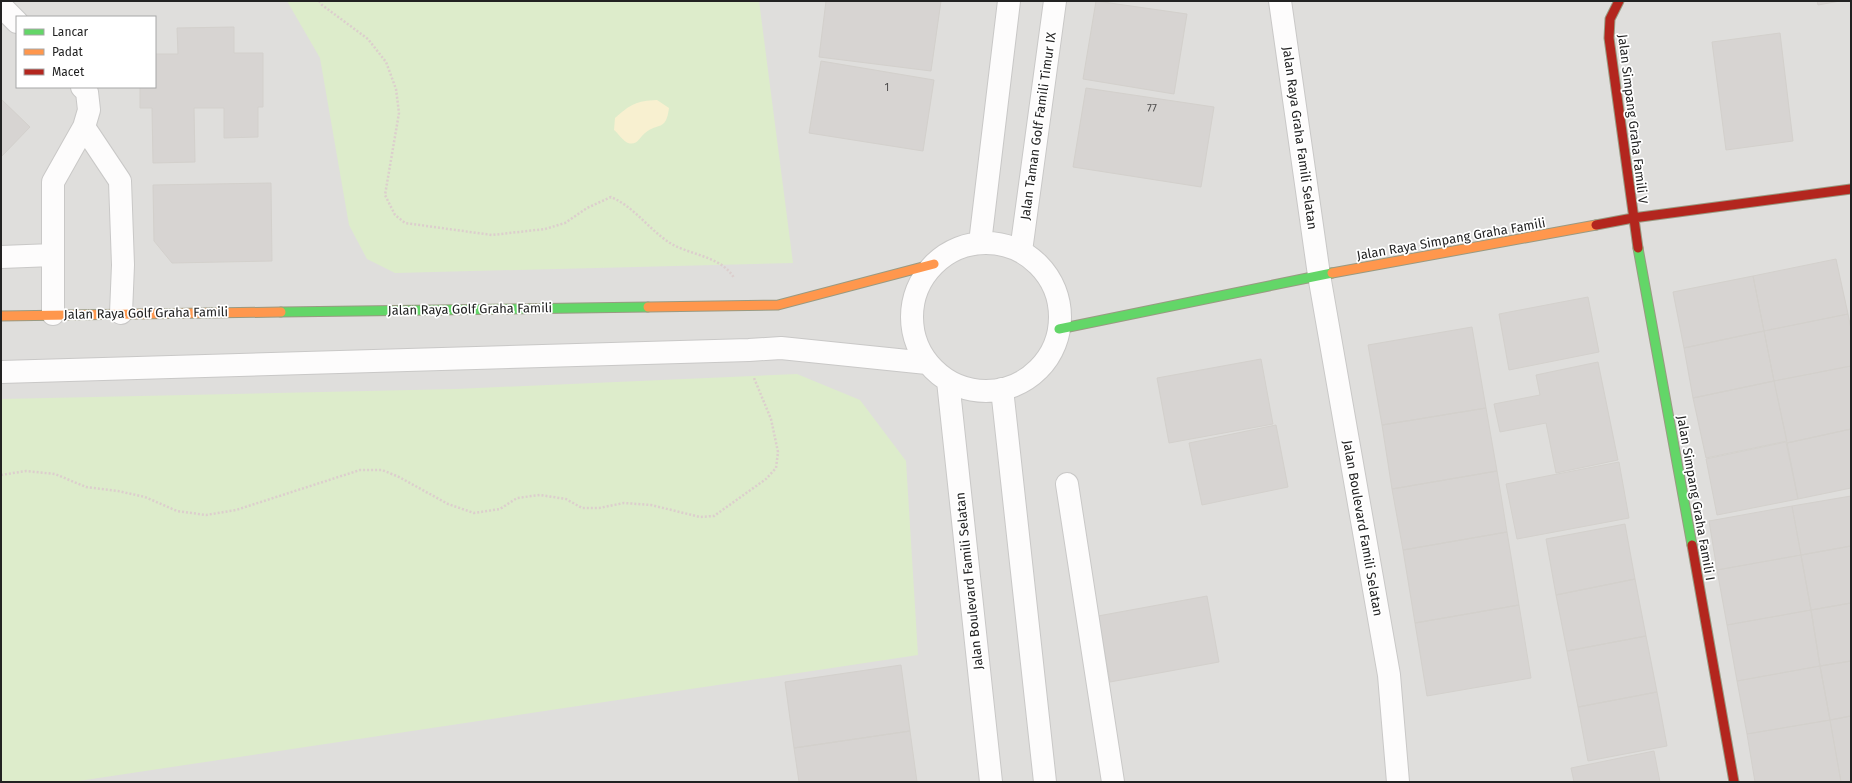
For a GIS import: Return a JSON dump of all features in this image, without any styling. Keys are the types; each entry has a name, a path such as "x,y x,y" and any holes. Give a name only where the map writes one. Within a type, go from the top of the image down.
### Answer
{"street":[{"path":"980,243 1009,1"},
{"name":"Jalan Taman Golf Famili Timur IX","path":"1021,251 1056,1"},
{"name":"Jalan Raya Graha Famili Selatan","path":"1280,1 1319,275"},
{"name":"Jalan Simpang Graha Famili V","path":"1619,1 1615,5 1610,17 1609,38 1633,218"},
{"path":"1,6 16,21"},
{"path":"53,314 53,182 84,127 89,110 87,92 83,88"},
{"path":"84,127 120,181 123,265 121,313"},
{"name":"Jalan Raya Simpang Graha Famili","path":"1059,329 1319,275 1384,265 1633,218 1851,189"},
{"name":"Jalan Simpang Graha Famili I","path":"1633,218 1734,782"},
{"path":"980,243 1001,244 1021,251 1040,265 1053,284 1060,306 1059,329 1052,350 1040,368 1022,382 1002,389 983,391 965,388 948,381 927,363 917,344 912,323 914,301 921,281 934,264 963,246 980,243"},
{"path":"1,256 53,255"},
{"name":"Jalan Raya Golf Graha Famili","path":"1,316 121,313 778,305 934,264"},
{"name":"Jalan Boulevard Famili Selatan","path":"1319,275 1388,675 1398,782"},
{"path":"1,372 734,351 781,348 927,363"},
{"name":"Jalan Boulevard Famili Selatan","path":"948,381 991,782"},
{"path":"1002,389 1046,782"},
{"path":"1067,484 1113,782"}],"shaded area":[{"path":"1,1 1851,1 1851,782 1,782"}],"green space":[{"path":"287,1 759,1 793,263 395,273 367,259 349,225 320,58"},
{"path":"797,374 860,400 906,461 918,655 72,782 1,782 1,399 456,389"}],"sand":[{"path":"657,100 669,108 668,116 664,124 645,133 638,141 631,144 622,139 614,130 615,118 625,109 639,102"}],"building":[{"path":"826,1 941,1 931,71 819,57"},
{"path":"1096,1 1187,14 1174,94 1083,79"},
{"path":"1817,1 1840,1 1818,5"},
{"path":"234,27 234,53 263,53 263,107 258,107 258,137 224,138 224,108 194,108 195,162 153,163 152,108 140,108 140,88 156,88 156,54 178,54 177,28"},
{"path":"1780,33 1793,141 1726,150 1712,42"},
{"path":"821,61 934,80 923,151 809,133"},
{"path":"1086,88 1214,107 1201,187 1073,167"},
{"path":"1,99 30,127 1,157"},
{"path":"271,183 272,261 172,263 154,241 153,185"},
{"path":"1836,259 1848,314 1764,331 1753,276"},
{"path":"1753,276 1764,331 1684,348 1673,292"},
{"path":"1588,297 1599,352 1509,370 1499,314"},
{"path":"1848,314 1851,329 1851,366 1774,381 1764,331"},
{"path":"1472,327 1486,408 1382,425 1368,345"},
{"path":"1764,331 1774,381 1693,398 1684,348"},
{"path":"1261,359 1273,424 1169,443 1157,378"},
{"path":"1598,362 1618,460 1556,473 1546,423 1500,432 1494,404 1540,395 1536,375"},
{"path":"1851,366 1851,429 1787,443 1774,381"},
{"path":"1774,381 1787,441 1706,458 1693,398"},
{"path":"1486,408 1497,471 1392,489 1382,425"},
{"path":"1276,425 1288,487 1202,505 1189,443"},
{"path":"1851,429 1851,488 1798,499 1787,443"},
{"path":"1786,442 1798,499 1717,515 1706,459"},
{"path":"1619,462 1629,518 1517,539 1506,484"},
{"path":"1497,471 1507,532 1403,550 1392,489"},
{"path":"1851,496 1851,546 1801,555 1792,506"},
{"path":"1792,506 1801,555 1717,570 1709,521"},
{"path":"1625,524 1635,579 1556,595 1546,539"},
{"path":"1507,532 1519,605 1415,623 1403,550"},
{"path":"1851,546 1851,603 1811,610 1801,555"},
{"path":"1801,555 1811,610 1727,625 1717,570"},
{"path":"1635,579 1646,636 1567,651 1556,595"},
{"path":"1207,596 1219,662 1110,682 1098,616"},
{"path":"1851,603 1851,661 1820,666 1811,610"},
{"path":"1519,605 1531,678 1427,696 1415,623"},
{"path":"1811,610 1820,666 1737,681 1727,625"},
{"path":"1646,636 1657,692 1578,707 1567,651"},
{"path":"1851,661 1851,716 1830,720 1820,666"},
{"path":"901,665 910,731 794,748 785,682"},
{"path":"1820,666 1830,720 1747,734 1737,681"},
{"path":"1657,692 1667,746 1588,761 1578,707"},
{"path":"1851,716 1851,781 1841,782 1830,720"},
{"path":"1830,720 1841,782 1755,782 1747,734"},
{"path":"910,731 917,782 799,782 794,748"},
{"path":"1654,751 1660,782 1574,782 1571,768"}],"traffic: fast":[{"path":"1638,248 1692,545"},
{"path":"1059,329 1332,273"},
{"path":"281,312 648,307"}],"traffic: slow":[{"path":"1332,273 1596,225"},
{"path":"648,307 778,305 934,264"},
{"path":"1,316 281,312"}],"traffic: jam":[{"path":"1619,1 1610,19 1609,38 1638,248"},
{"path":"1596,225 1633,218 1851,189"},
{"path":"1692,545 1734,782"}]}
